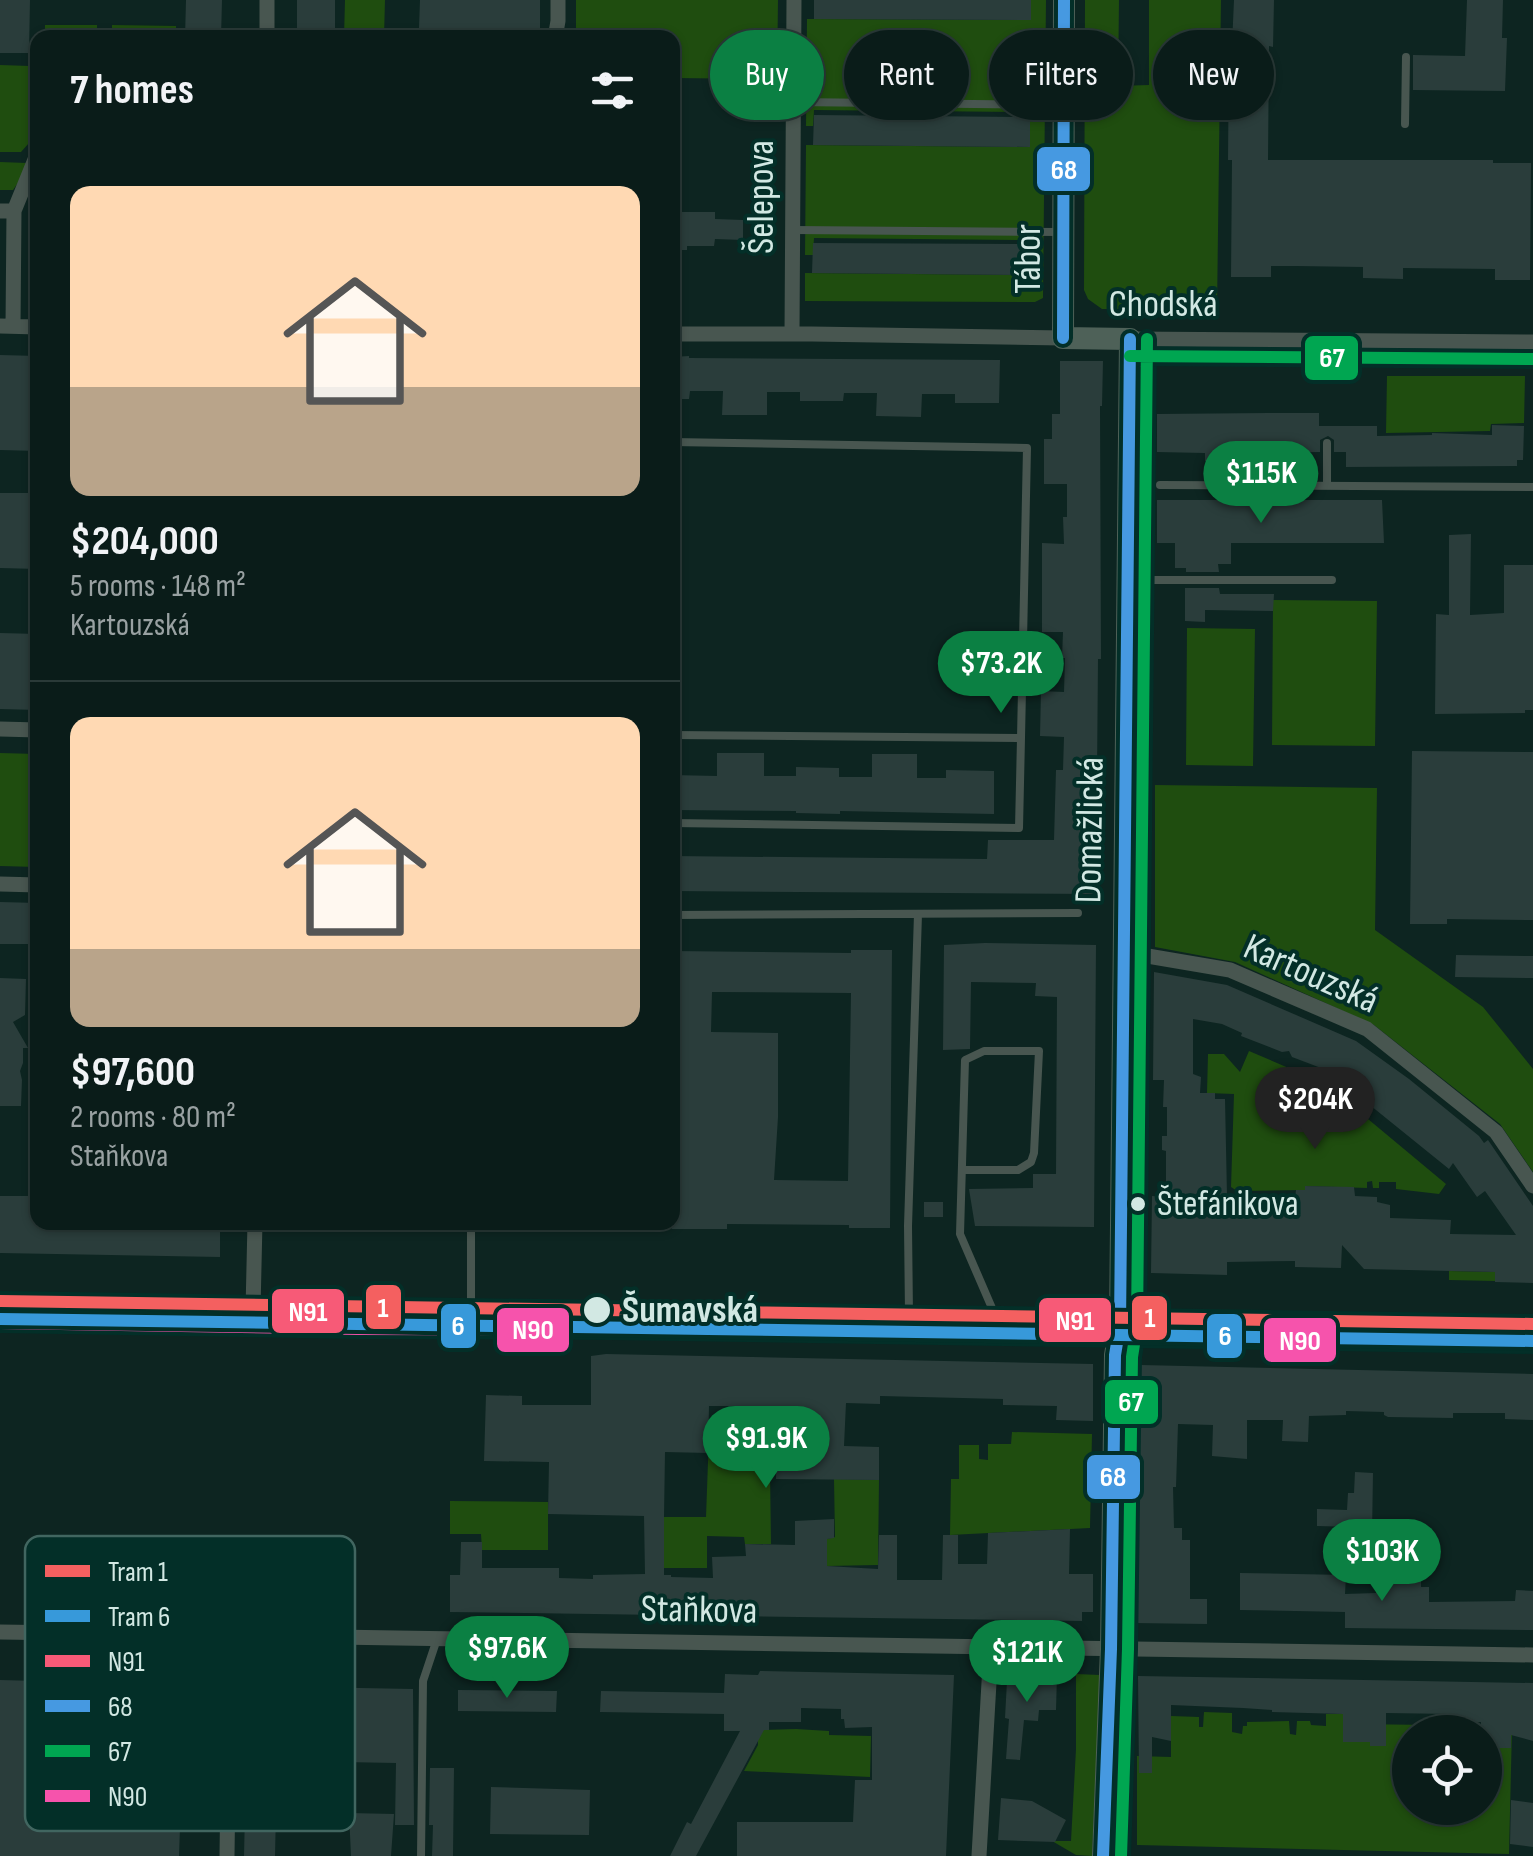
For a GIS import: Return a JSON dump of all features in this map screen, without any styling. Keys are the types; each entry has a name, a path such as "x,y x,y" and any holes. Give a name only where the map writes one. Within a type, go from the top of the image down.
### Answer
{"street":[{"path":"267,0 267,30"},
{"path":"556,30 558,0"},
{"name":"Šelepova","path":"794,0 794,30"},
{"name":"Tábor","path":"1064,0 1064,30"},
{"name":"Šelepova","path":"792,334 794,120"},
{"name":"Tábor","path":"1062,338 1064,120"},
{"path":"6,326 7,211 30,169"},
{"name":"Chodská","path":"680,334 1533,342"},
{"name":"Domažlická","path":"1103,1856 1112,1649 1115,1354 1120,1321 1130,339"},
{"path":"0,729 30,730"},
{"path":"0,884 30,884"},
{"name":"Kartouzská","path":"1124,952 1230,970 1367,1029 1496,1132 1533,1186"},
{"path":"253,1310 255,1230"},
{"path":"0,1305 1533,1327"},
{"name":"Staňkova","path":"0,1632 25,1632"},
{"name":"Staňkova","path":"355,1637 1533,1655"},
{"path":"979,1856 990,1648"},
{"path":"226,1831 226,1856"}],"lane":[{"path":"1405,124 1406,57"},
{"path":"824,102 989,105"},
{"path":"792,230 1063,232"},
{"path":"680,442 1027,448 1019,828 680,823"},
{"path":"1327,444 1327,484"},
{"path":"1160,484 1533,487"},
{"path":"1128,580 1332,580"},
{"path":"680,735 1021,738"},
{"path":"680,916 1078,913"},
{"path":"909,1319 908,1226 918,914"},
{"path":"962,1170 1018,1170 1030,1162 1034,1153 1039,1051 984,1051 965,1060 960,1234 998,1319"},
{"path":"471,1313 472,1230"},
{"path":"421,1856 423,1681 438,1638"}],"green space":[{"path":"345,0 385,0 384,30 344,30"},
{"path":"576,0 778,0 778,30 710,30 710,78 680,78 680,30 576,30"},
{"path":"1031,0 1046,0 1046,30 989,30 989,112 969,111 969,30 844,30 844,110 824,110 824,30 807,30 807,19 1030,20"},
{"path":"1085,0 1119,0 1119,30 1085,30"},
{"path":"1149,0 1221,0 1221,30 1153,30 1153,120 1219,120 1217,310 1102,309 1088,299 1084,290 1085,120 1133,120 1133,86 1149,85"},
{"path":"45,25 97,25 97,30 45,30"},
{"path":"112,25 176,26 176,30 112,30"},
{"path":"0,65 30,66 29,143 21,152 0,152"},
{"path":"1029,120 1045,120 1043,298 1035,302 805,301 805,273 1029,275 1029,240 814,238 813,255 805,255 806,145 1030,147"},
{"path":"0,162 27,163 29,167 13,190 0,190"},
{"path":"1387,376 1525,376 1524,423 1491,424 1490,431 1386,433"},
{"path":"1273,600 1377,601 1375,746 1272,745"},
{"path":"1187,628 1255,629 1253,766 1186,765"},
{"path":"0,753 30,754 30,867 0,866"},
{"path":"1155,785 1377,788 1375,930 1483,1007 1533,1069 1533,1172 1500,1124 1374,1025 1235,962 1155,947"},
{"path":"1249,1051 1314,1083 1299,1114 1328,1130 1344,1099 1446,1184 1439,1194 1396,1189 1396,1182 1379,1182 1379,1188 1373,1188 1372,1181 1367,1182 1367,1188 1306,1186 1305,1190 1237,1191 1231,1187 1234,1094 1207,1093 1208,1054 1224,1054 1240,1072"},
{"path":"1449,1271 1495,1272 1495,1281 1449,1280"},
{"path":"1012,1432 1092,1434 1090,1528 950,1535 951,1479 959,1479 959,1445 979,1445 979,1459 988,1460 988,1444 1011,1444"},
{"path":"709,1434 747,1435 747,1470 770,1470 771,1544 745,1544 744,1537 707,1536 707,1568 664,1568 664,1517 706,1517"},
{"path":"834,1479 879,1480 878,1565 827,1566 827,1539 835,1537"},
{"path":"450,1501 548,1502 548,1550 482,1550 481,1534 450,1534"},
{"path":"1076,1674 1100,1675 1092,1856 1076,1855 1052,1841 1071,1841"},
{"path":"1204,1712 1232,1713 1232,1732 1242,1734 1247,1722 1289,1721 1290,1734 1296,1735 1297,1721 1326,1726 1326,1714 1343,1714 1353,1724 1392,1724 1392,1825 1502,1825 1502,1728 1512,1728 1509,1854 1137,1845 1137,1756 1171,1757 1171,1716 1199,1717 1199,1727 1203,1727"},
{"path":"796,1729 871,1736 870,1777 744,1771 758,1745 758,1730"}],"building":[{"path":"0,0 30,0 29,53 0,53"},
{"path":"186,0 222,0 221,30 185,30"},
{"path":"297,0 335,0 335,30 297,30"},
{"path":"420,0 540,0 540,30 419,28"},
{"path":"814,0 1031,0 1031,20 814,19"},
{"path":"1234,0 1274,0 1273,30 1233,30"},
{"path":"1467,0 1503,0 1502,38 1507,38 1505,91 1413,90 1413,55 1465,56"},
{"path":"824,115 844,115 844,120 969,120 969,116 1030,120 1030,147 813,145 814,120 824,120"},
{"path":"1228,120 1268,120 1268,160 1531,163 1530,280 1495,280 1495,269 1403,268 1403,279 1363,278 1363,267 1296,266 1271,266 1271,277 1231,277 1232,160 1228,160"},
{"path":"680,212 715,212 715,219 743,220 743,240 715,239 714,246 687,246 687,250 680,250"},
{"path":"813,243 1029,244 1029,275 812,273"},
{"path":"0,355 30,356 30,451 0,450"},
{"path":"680,357 1000,360 999,403 955,403 955,394 922,394 921,417 876,416 877,393 844,393 843,401 800,401 800,392 767,392 767,415 722,415 723,391 690,391 689,399 680,399"},
{"path":"1060,361 1103,361 1096,894 680,891 680,856 987,859 988,840 1054,840 1056,770 1063,770 1064,737 1040,736 1041,691 1064,692 1065,658 1063,632 1042,632 1042,543 1064,544 1067,484 1044,484 1044,439 1052,439 1052,414 1060,414"},
{"path":"1319,413 1319,426 1377,426 1377,436 1492,435 1492,425 1524,426 1523,460 1517,460 1517,466 1346,467 1346,452 1334,452 1334,440 1328,436 1320,440 1320,452 1242,453 1242,461 1205,461 1205,453 1157,452 1157,414"},
{"path":"0,493 30,493 30,569 0,568"},
{"path":"1157,500 1382,500 1384,543 1231,543 1231,564 1218,564 1219,572 1186,572 1186,568 1175,568 1175,543 1157,543"},
{"path":"1471,534 1470,615 1504,613 1504,565 1533,565 1533,710 1525,713 1435,714 1436,614 1449,615 1449,535"},
{"path":"1185,588 1219,588 1220,594 1274,594 1273,611 1205,610 1205,622 1185,621"},
{"path":"0,633 30,634 30,710 0,709"},
{"path":"1412,751 1533,752 1533,920 1447,919 1447,924 1410,924"},
{"path":"717,753 764,753 764,776 796,776 796,767 839,768 839,777 872,777 872,754 917,754 917,778 946,778 946,770 994,771 994,814 680,810 680,775 717,776"},
{"path":"0,902 30,903 30,944 0,944"},
{"path":"944,945 1096,945 1094,1227 975,1226 969,1189 1033,1188 1033,1174 1056,1174 1057,997 1035,996 1036,983 971,982 970,1049 943,1050"},
{"path":"892,950 890,1228 727,1224 727,1229 680,1229 680,951","holes":["712,992 851,993 848,1181 774,1180 778,1033 711,1032"]},
{"path":"1456,955 1533,956 1533,978 1455,977"},
{"path":"1154,972 1227,985 1356,1041 1409,1079 1484,1143 1488,1140 1533,1206 1533,1283 1495,1282 1495,1272 1364,1269 1342,1245 1341,1268 1295,1267 1295,1261 1227,1262 1227,1275 1151,1273 1152,1196 1166,1197 1166,1151 1162,1150 1162,1136 1167,1136 1164,1080 1153,1080","holes":["1193,1019 1222,1024 1242,1033 1241,1036 1282,1052 1289,1051 1292,1057 1321,1068 1298,1113 1328,1130 1350,1089 1449,1169 1453,1163 1477,1197 1485,1191 1516,1235 1450,1234 1451,1220 1390,1218 1390,1205 1377,1202 1377,1197 1355,1196 1354,1187 1305,1186 1305,1190 1296,1190 1295,1198 1227,1196 1225,1099 1215,1099 1215,1093 1200,1093 1201,1077 1193,1074"]},
{"path":"0,978 26,979 25,1015 13,1022 28,1048 23,1048 20,1071 21,1106 0,1106"},
{"path":"0,1196 30,1196 30,1230 220,1230 220,1257 0,1253"},
{"path":"924,1202 943,1202 943,1217 924,1217"},
{"path":"591,1356 1093,1364 1093,1421 1056,1420 1057,1406 1003,1405 1003,1399 880,1396 880,1404 846,1403 844,1446 879,1447 879,1480 776,1479 774,1414 761,1414 761,1406 709,1406 708,1453 665,1452 664,1575 713,1578 712,1557 746,1556 745,1544 795,1545 795,1521 834,1519 834,1538 827,1539 827,1566 878,1569 879,1535 897,1535 897,1580 942,1580 943,1535 958,1535 958,1564 987,1564 988,1533 1070,1529 1069,1574 1093,1574 1093,1612 1082,1612 1082,1621 450,1612 450,1575 460,1575 461,1542 482,1542 482,1568 559,1568 559,1578 645,1574 644,1516 548,1514 549,1462 484,1461 486,1395 522,1396 522,1405 591,1405"},
{"path":"1141,1365 1533,1374 1533,1420 1505,1419 1505,1413 1453,1413 1453,1418 1388,1417 1384,1412 1346,1411 1346,1415 1309,1416 1308,1442 1282,1441 1283,1420 1247,1420 1247,1459 1212,1456 1213,1425 1178,1424 1174,1528 1182,1528 1182,1540 1190,1540 1190,1599 1207,1599 1207,1624 1133,1623 1135,1372"},
{"path":"1355,1472 1373,1473 1372,1535 1354,1533 1354,1527 1317,1526 1317,1509 1347,1510 1348,1493 1354,1493"},
{"path":"1240,1573 1346,1575 1345,1594 1376,1593 1376,1580 1421,1581 1421,1587 1429,1587 1429,1602 1515,1601 1516,1590 1533,1591 1533,1630 1345,1628 1345,1612 1240,1610"},
{"path":"760,1671 954,1675 946,1856 737,1856 737,1822 853,1822 855,1780 872,1780 872,1727 845,1728 841,1709 801,1708 801,1722 769,1722 769,1730 764,1730 696,1856 670,1856 740,1731 724,1731 724,1714 600,1712 601,1691 724,1693 725,1674 758,1675"},
{"path":"1015,1674 1057,1675 1056,1710 1039,1710 1038,1721 1024,1720 1020,1760 1006,1759 1007,1681"},
{"path":"1138,1676 1533,1683 1533,1741 1511,1735 1511,1748 1502,1748 1502,1715 1386,1713 1386,1746 1370,1746 1370,1742 1343,1742 1343,1714 1171,1705 1171,1741 1152,1737 1152,1773 1139,1773"},
{"path":"0,1680 25,1681 25,1831 180,1831 179,1856 0,1856"},
{"path":"355,1688 413,1689 414,1825 395,1825 396,1763 355,1762"},
{"path":"458,1690 557,1691 556,1712 458,1711"},
{"path":"430,1768 454,1768 453,1856 432,1856"},
{"path":"491,1787 590,1790 589,1835 490,1834"},
{"path":"1001,1798 1032,1801 1066,1820 1055,1842 998,1840"},
{"path":"1511,1800 1533,1803 1533,1847 1510,1844"},
{"path":"355,1813 394,1814 391,1856 351,1856 350,1831 355,1831"},
{"path":"245,1831 276,1831 275,1856 244,1856"}],"tram line":[{"name":"1","path":"0,1301 1533,1324"},
{"name":"6","path":"0,1319 1533,1341"}],"transit line":[{"name":"68","path":"1063,338 1064,0"},
{"name":"68","path":"1103,1856 1111,1649 1115,1355 1120,1325 1130,339"},
{"name":"67","path":"1121,1856 1132,1357 1137,1325 1147,339"},
{"name":"67","path":"1130,356 1533,359"},
{"name":"N91","path":"0,1305 1533,1327"},
{"name":"N90","path":"0,1323 1533,1344"}],"place":[{"name":"Štefánikova","path":"1138,1204"},
{"name":"Šumavská","path":"597,1310"}]}
